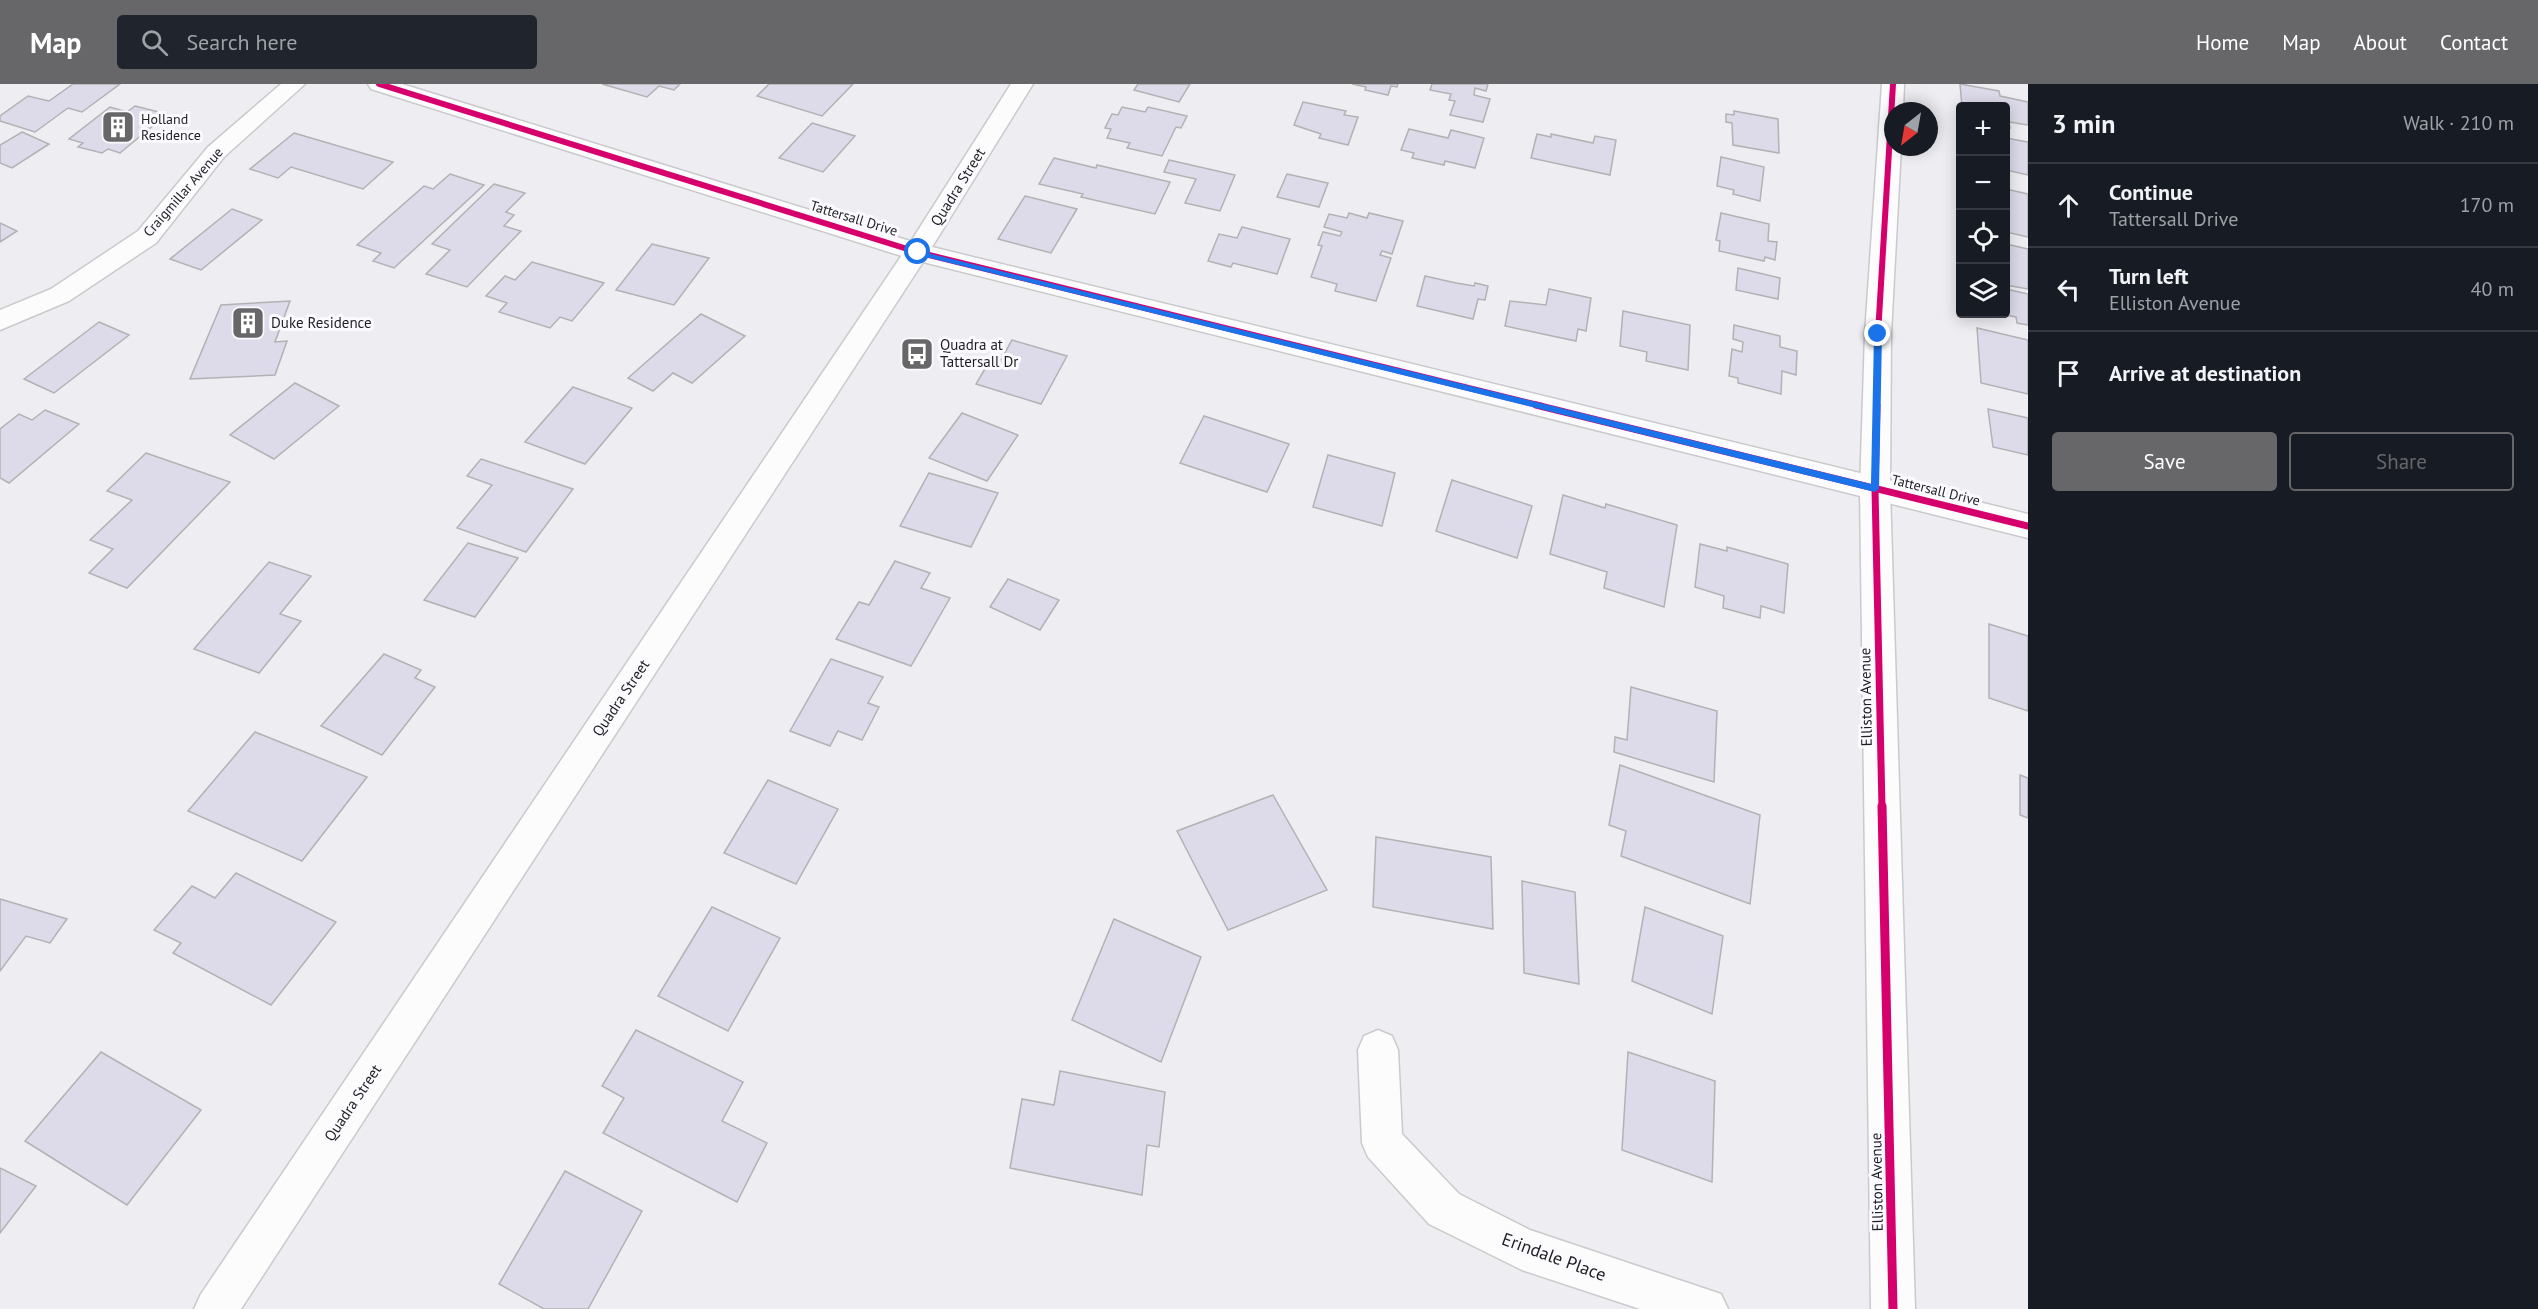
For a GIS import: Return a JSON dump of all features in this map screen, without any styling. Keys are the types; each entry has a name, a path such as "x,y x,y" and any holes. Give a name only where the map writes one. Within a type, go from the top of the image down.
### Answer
{"street":[{"name":"Craigmillar Avenue","path":"0,321 60,295 147,237 216,152 294,84"},
{"name":"Tattersall Drive","path":"379,84 918,252 2028,526"},
{"name":"Quadra Street","path":"216,1309 918,252 1022,84"},
{"name":"Elliston Avenue","path":"1893,84 1878,334 1875,489 1893,1309"},
{"name":"Erindale Place","path":"1377,1050 1382,1143 1444,1209 1522,1249 1706,1309"}],"building":[{"path":"73,84 120,84 82,112 68,108 35,132 0,121 0,116 28,96 49,101"},
{"path":"602,84 680,84 674,90 659,86 647,97"},
{"path":"769,84 853,84 822,116 757,96"},
{"path":"1138,84 1190,84 1179,102 1134,90"},
{"path":"1352,84 1398,84 1397,87 1391,86 1388,95 1365,90 1366,87"},
{"path":"1432,84 1488,84 1486,91 1475,88 1474,95 1490,99 1483,122 1450,115 1455,101 1449,100 1451,94 1430,90"},
{"path":"1960,84 1999,91 2000,96 2028,102 2028,125 2010,122 2010,102 1962,102"},
{"path":"1303,102 1346,111 1344,115 1358,117 1348,145 1319,138 1321,134 1294,125"},
{"name":"Holland Residence","path":"135,106 167,114 120,153 108,149 102,153 78,147 83,143 69,139 110,107 127,112"},
{"path":"1122,107 1145,112 1148,107 1187,116 1181,128 1176,127 1162,156 1127,148 1130,143 1107,138 1111,129 1105,128 1112,114 1118,115"},
{"path":"1734,111 1778,119 1779,153 1733,145 1732,123 1726,122 1726,114 1734,115"},
{"path":"812,123 855,136 823,172 779,158"},
{"path":"1409,129 1448,138 1451,130 1484,138 1475,168 1445,161 1444,165 1412,158 1414,153 1401,150"},
{"path":"22,132 49,144 12,168 0,163 0,145"},
{"path":"294,133 393,162 363,189 291,167 278,178 250,169"},
{"path":"1537,134 1551,137 1551,134 1593,143 1595,136 1616,140 1610,175 1531,158"},
{"path":"2010,139 2028,142 2028,175 2010,171"},
{"path":"1721,157 1764,167 1760,201 1733,194 1734,190 1717,186"},
{"path":"1054,158 1096,168 1097,165 1170,182 1155,214 1081,197 1083,194 1039,184"},
{"path":"1169,160 1235,175 1220,211 1185,203 1196,179 1164,172"},
{"path":"450,174 484,185 394,268 373,261 381,253 357,245 424,186 433,189"},
{"path":"1287,174 1328,183 1319,207 1277,197"},
{"path":"494,184 525,193 506,212 514,215 504,226 521,231 467,287 426,274 450,250 432,244"},
{"path":"2010,190 2028,194 2028,237 2010,233"},
{"path":"1025,196 1077,209 1051,253 998,239"},
{"path":"232,209 262,220 201,270 170,259"},
{"path":"1349,213 1367,218 1369,213 1403,221 1392,254 1382,251 1380,255 1391,258 1376,301 1335,291 1337,284 1311,277 1322,246 1318,245 1323,232 1340,236 1342,232 1324,227 1329,214 1347,218"},
{"path":"1721,213 1769,224 1768,241 1777,242 1775,260 1765,257 1764,261 1719,251 1720,241 1716,240"},
{"path":"0,223 17,231 0,242"},
{"path":"1242,227 1290,239 1277,274 1233,263 1231,267 1208,261 1219,234 1237,238"},
{"path":"652,244 709,258 674,305 616,290"},
{"path":"2010,245 2028,249 2028,289 2010,286"},
{"path":"532,262 604,283 572,321 560,317 550,328 499,312 507,303 486,296 505,276 515,280"},
{"path":"1738,268 1780,278 1778,299 1736,290"},
{"path":"1425,276 1474,286 1475,283 1488,286 1485,300 1478,299 1473,319 1417,306"},
{"path":"1549,289 1591,298 1586,331 1578,329 1576,341 1505,326 1510,301 1546,305"},
{"path":"2010,290 2028,294 2028,325 2017,323 2016,317 2010,316"},
{"name":"Duke Residence","path":"290,301 275,342 287,341 275,375 190,379 221,305"},
{"path":"1623,311 1690,325 1688,370 1646,361 1647,352 1620,346"},
{"path":"701,314 745,336 692,383 673,373 653,391 628,378"},
{"path":"99,322 129,335 54,393 24,379"},
{"path":"1734,325 1780,336 1780,347 1797,351 1796,375 1782,371 1781,394 1738,383 1738,378 1729,376 1732,349 1742,352 1743,342 1733,339"},
{"path":"1977,328 2028,340 2028,394 1981,383"},
{"path":"1012,340 1067,356 1041,404 976,384 992,357 1001,360"},
{"path":"295,383 339,406 274,459 230,435"},
{"path":"573,387 632,408 585,464 525,442"},
{"path":"1988,409 2028,418 2028,455 1993,447"},
{"path":"45,410 79,424 9,483 0,478 0,429 19,414 32,420"},
{"path":"962,413 1018,435 987,481 929,458"},
{"path":"1204,416 1289,444 1267,492 1180,463"},
{"path":"146,453 230,482 127,588 89,573 113,549 90,540 132,500 107,491"},
{"path":"1328,455 1395,473 1382,526 1313,507"},
{"path":"481,459 573,489 526,552 457,528 492,485 467,476"},
{"path":"929,473 998,493 971,547 900,526"},
{"path":"1452,480 1532,506 1517,558 1436,531"},
{"path":"1563,495 1605,508 1606,504 1677,525 1664,607 1604,588 1607,572 1550,554"},
{"path":"468,543 518,558 475,617 424,600"},
{"path":"1700,544 1727,551 1727,547 1788,564 1784,613 1761,606 1760,618 1723,608 1724,596 1695,587"},
{"path":"895,561 930,573 921,588 950,598 911,666 836,639 859,602 869,605"},
{"path":"269,562 311,576 280,614 301,621 259,673 194,649"},
{"path":"1008,579 1059,600 1040,630 990,607"},
{"path":"1989,624 2028,636 2028,711 1989,698"},
{"path":"384,654 421,670 415,678 435,687 382,755 321,726"},
{"path":"831,659 883,677 868,703 879,707 862,740 838,731 830,746 790,731"},
{"path":"1631,687 1717,711 1714,782 1614,752 1615,737 1627,740"},
{"path":"255,732 367,777 302,861 188,811"},
{"path":"1620,765 1760,815 1750,904 1621,856 1626,831 1609,825"},
{"path":"2020,775 2028,778 2028,818 2020,815"},
{"path":"768,780 838,809 796,884 724,853"},
{"path":"1273,795 1327,890 1228,930 1177,831"},
{"path":"1376,837 1491,857 1493,929 1373,907"},
{"path":"236,873 336,922 271,1005 173,953 181,943 154,930 192,886 215,898"},
{"path":"1522,881 1575,892 1579,984 1524,973"},
{"path":"0,899 67,919 50,943 26,936 0,971"},
{"path":"712,907 780,938 728,1031 658,996"},
{"path":"1645,907 1723,936 1712,1014 1632,981"},
{"path":"1114,919 1201,957 1161,1062 1072,1020"},
{"path":"636,1030 743,1082 722,1121 767,1143 737,1202 603,1133 624,1098 602,1086"},
{"path":"101,1052 201,1110 127,1205 25,1141"},
{"path":"1628,1052 1715,1081 1712,1182 1622,1150"},
{"path":"1060,1071 1165,1092 1159,1147 1147,1145 1142,1195 1010,1168 1022,1099 1054,1105"},
{"path":"0,1168 36,1186 0,1233"},
{"path":"565,1171 642,1211 588,1309 544,1309 499,1284"}],"cycle path":[{"path":"379,84 917,252 2028,526"},
{"path":"1893,84 1878,334 1875,489 1893,1309"}],"place":[{"name":"Holland Residence","path":"118,127"},
{"name":"Duke Residence","path":"248,323"},
{"name":"Quadra at Tattersall Dr","path":"917,354"}],"route":[{"path":"918,252 1875,489 1878,334"}]}
